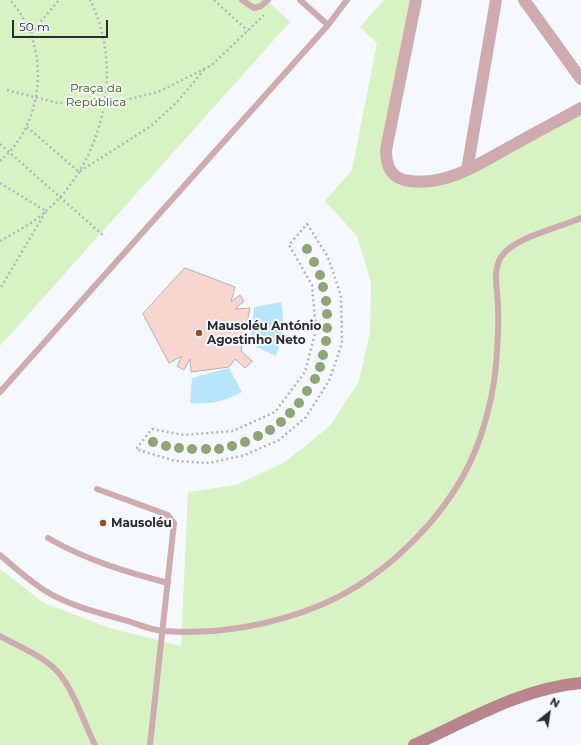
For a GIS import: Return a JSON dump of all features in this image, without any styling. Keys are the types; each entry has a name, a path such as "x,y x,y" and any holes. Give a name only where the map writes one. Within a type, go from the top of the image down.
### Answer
{"street":[{"path":"416,0 386,150 389,171 398,178 419,182 431,182 444,179 467,170 581,108"},
{"path":"467,170 496,0"},
{"path":"524,0 581,79"},
{"path":"414,745 518,698 562,685 581,683"}],"lane":[{"path":"242,0 254,8 261,6 268,0"},
{"path":"300,0 328,25"},
{"path":"0,392 328,25 347,0"},
{"path":"0,555 45,590 74,605 164,632 222,631 284,618 322,605 356,586 387,564 427,527 458,485 479,441 494,392 498,309 496,273 501,258 509,247 522,240 581,218"},
{"path":"97,489 168,516 174,523 164,632 150,745"},
{"path":"48,538 72,552 94,561 124,572 168,583"},
{"path":"0,636 47,663 57,671 66,683 95,745"}],"path":[{"path":"0,161 10,153 27,127 37,98 39,64 31,32 17,7 10,0"},
{"path":"31,32 59,0"},
{"path":"0,241 23,228 46,212 60,197 79,172 95,140 105,105 107,72 103,39 90,0"},
{"path":"214,0 248,31"},
{"path":"7,90 58,104 105,105 158,92 212,65 267,13"},
{"path":"79,172 151,126 177,102 205,69"},
{"path":"27,127 79,172"},
{"path":"0,144 105,237"},
{"path":"0,182 46,212"},
{"path":"0,289 46,212"},
{"path":"307,224 328,257 341,296 342,343 329,380 306,417 279,440 245,455 209,463 175,461 136,449 152,429 184,435 233,431 275,412 305,372 316,330 312,286 289,245 307,224"}],"green space":[{"name":"Praça da República","path":"0,0 267,0 290,22 0,346"},
{"path":"384,0 416,0 386,160 398,178 431,182 581,108 581,683 568,684 414,745 0,745 0,569 44,603 110,628 181,646 188,492 236,485 285,462 330,426 359,381 370,332 371,282 357,236 325,201 352,170 377,43 360,27"}],"water":[{"path":"281,302 283,329 276,356 250,344 254,307"},
{"path":"229,368 242,392 217,402 190,403 192,378"}],"building":[{"name":"Mausoléu António Agostinho Neto","path":"185,268 235,287 231,302 240,295 244,301 235,309 250,308 241,351 252,361 245,368 235,359 229,367 191,372 190,359 184,370 177,366 182,356 169,363 143,314"}],"place":[{"name":"Mausoléu António Agostinho Neto","path":"199,333"},
{"name":"Mausoléu","path":"103,523"}]}
